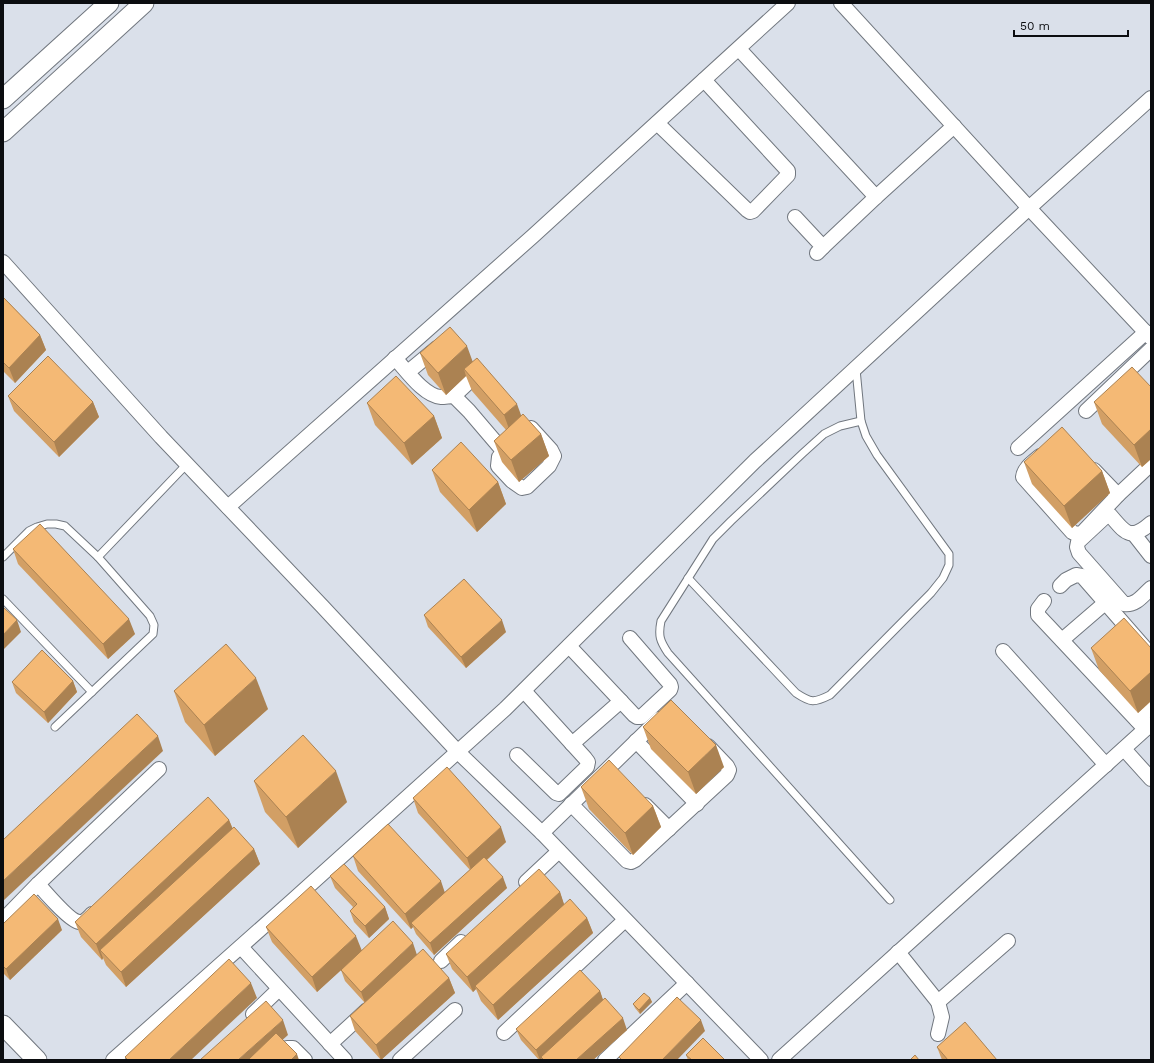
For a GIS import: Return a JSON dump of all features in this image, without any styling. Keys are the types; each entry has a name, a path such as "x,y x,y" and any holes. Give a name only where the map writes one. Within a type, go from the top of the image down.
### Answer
{"street":[{"path":"3,99 109,3"},
{"path":"3,132 144,3"},
{"path":"228,507 533,236 788,3"},
{"path":"841,3 1148,335 1018,448"},
{"path":"739,49 876,197"},
{"path":"657,123 747,210 750,212 753,211 788,175 788,171 704,80"},
{"path":"114,1060 458,752 569,646 755,461 1029,208 1151,98"},
{"path":"795,217 820,250 954,126"},
{"path":"3,262 161,437 322,606 458,752 542,833 761,1060"},
{"path":"408,372 437,347"},
{"path":"1086,411 1133,375 1151,349"},
{"path":"395,358 422,388 433,395 440,397 454,396 470,381"},
{"path":"454,396 504,452"},
{"path":"520,416 551,450 554,456 549,466 527,487 522,488 512,481 498,466 499,457 530,427"},
{"path":"1047,449 1026,469 1023,473 1023,478 1072,532 1076,534 1082,533 1151,464"},
{"path":"1087,462 1118,496"},
{"path":"1151,523 1142,530 1133,533 1124,531 1110,515 1106,516 1078,542 1077,548 1079,553 1124,604 1134,604 1151,588"},
{"path":"1133,533 1151,556"},
{"path":"1060,586 1066,580 1076,575 1082,576 1151,655"},
{"path":"1044,601 1038,609 1038,615 1144,724"},
{"path":"1062,640 1105,603"},
{"path":"1111,635 1123,624"},
{"path":"569,646 634,715 637,718 641,718 670,690 671,687 630,638"},
{"path":"1003,651 1106,765"},
{"path":"1082,661 1094,651"},
{"path":"517,755 556,793 559,794 587,767 588,762 524,690"},
{"path":"572,744 621,701"},
{"path":"778,1060 1124,749 1144,724 1151,707"},
{"path":"542,833 665,713 670,711"},
{"path":"571,804 627,861 631,862 636,860 727,775 729,770 727,766 700,738"},
{"path":"636,741 697,804"},
{"path":"1124,749 1151,779"},
{"path":"609,768 620,779"},
{"path":"3,920 38,884 159,769"},
{"path":"636,796 669,829"},
{"path":"514,893 559,851"},
{"path":"38,884 71,918 78,922 85,920 104,903"},
{"path":"504,1033 625,920"},
{"path":"441,961 469,935"},
{"path":"938,1002 1008,941"},
{"path":"241,947 345,1060"},
{"path":"898,952 938,1002 942,1017 938,1034"},
{"path":"605,1060 687,983"},
{"path":"241,1026 279,989"},
{"path":"330,1044 377,1001"},
{"path":"400,1060 455,1010"},
{"path":"3,1025 37,1060"},
{"path":"272,1060 287,1048 293,1048 304,1060"}],"lane":[{"path":"688,578 796,693 807,700 818,701 830,695 931,593 943,578 949,565 948,554 942,542 877,455 866,436 861,421 856,369"},
{"path":"861,421 840,426 824,434 731,520 713,539 661,621 659,632 661,643 668,653 890,900"},
{"path":"98,557 187,464"},
{"path":"3,557 29,531 47,524 65,526 98,557 150,616 154,625 153,634 55,727"},
{"path":"3,599 92,692"}],"building":[{"path":"3,297 40,335 9,368 3,362"},
{"path":"450,327 467,346 438,373 420,353"},
{"path":"48,356 93,402 54,442 8,396"},
{"path":"477,358 517,404 504,415 464,369"},
{"path":"1132,367 1151,387 1151,429 1134,445 1094,402"},
{"path":"396,376 434,416 404,443 367,403"},
{"path":"523,414 541,434 511,460 494,441"},
{"path":"1062,427 1102,471 1064,506 1024,462"},
{"path":"461,442 498,482 469,510 432,470"},
{"path":"40,524 129,619 103,644 13,549"},
{"path":"464,579 502,620 461,657 424,615"},
{"path":"3,607 17,620 3,635"},
{"path":"1124,618 1151,648 1151,672 1130,691 1091,648"},
{"path":"226,644 256,678 204,725 174,691"},
{"path":"42,650 73,681 44,712 12,682"},
{"path":"671,700 716,745 688,772 643,727"},
{"path":"137,714 158,736 3,881 3,840"},
{"path":"303,735 336,771 286,817 254,781"},
{"path":"609,760 653,806 625,833 581,787"},
{"path":"447,767 501,827 467,858 413,798"},
{"path":"208,797 229,820 96,944 75,922"},
{"path":"388,824 441,881 405,914 353,856"},
{"path":"234,827 254,849 121,972 100,950"},
{"path":"484,857 503,877 430,943 411,923"},
{"path":"344,864 385,907 365,926 350,911 357,904 330,876"},
{"path":"539,869 560,892 467,977 446,954"},
{"path":"311,886 356,936 312,977 266,927"},
{"path":"34,894 58,919 6,969 3,966 3,924"},
{"path":"570,899 587,918 493,1005 475,986"},
{"path":"393,921 413,943 361,992 341,970"},
{"path":"423,949 449,978 376,1045 350,1016"},
{"path":"229,959 251,983 169,1060 128,1060 125,1057"},
{"path":"580,970 600,991 536,1050 516,1029"},
{"path":"644,993 650,998 639,1010 633,1004"},
{"path":"677,997 701,1020 662,1060 622,1060 619,1057"},
{"path":"605,998 623,1018 576,1060 544,1060 541,1057"},
{"path":"266,1001 283,1020 238,1060 200,1060"},
{"path":"965,1022 997,1060 948,1060 937,1047"},
{"path":"276,1033 297,1054 291,1060 248,1060"},
{"path":"703,1038 725,1060 692,1060 686,1055"},
{"path":"915,1055 919,1060 910,1060"}]}
